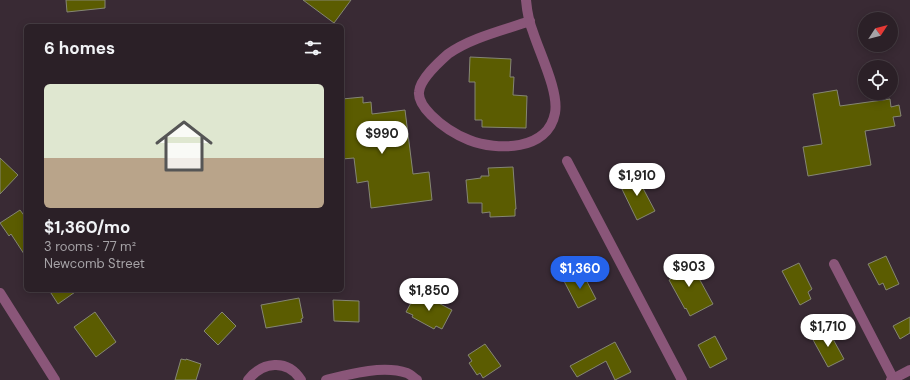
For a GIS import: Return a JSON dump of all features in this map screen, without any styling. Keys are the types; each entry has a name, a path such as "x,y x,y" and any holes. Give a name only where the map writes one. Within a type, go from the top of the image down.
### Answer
{"street":[{"path":"526,0 530,21 556,102 553,121 548,130 542,137 533,141 504,147 480,144 468,140 441,125 426,110 419,96 419,90 422,83 432,70 449,54 460,47 530,21"},
{"path":"567,162 682,380"},
{"path":"834,264 893,380 910,370"},
{"path":"0,293 55,380"},
{"path":"248,380 256,371 266,366 278,365 289,368 298,375 301,380"},
{"path":"326,380 355,373 382,370 407,373 417,380"}],"building":[{"path":"66,0 105,0 105,8 67,12"},
{"path":"303,0 351,0 334,23"},
{"path":"470,57 511,59 510,77 514,77 513,95 527,96 526,128 482,127 482,120 475,120 475,82 469,82"},
{"path":"837,90 840,106 883,100 890,100 891,107 899,105 901,116 893,117 895,126 865,131 871,165 808,176 803,147 822,144 813,94"},
{"path":"363,97 363,103 371,102 372,114 405,110 413,174 429,172 432,200 371,208 368,181 357,183 354,158 344,159 344,99"},
{"path":"0,158 18,175 0,194"},
{"path":"513,167 516,209 515,216 490,217 490,212 482,213 482,203 468,203 466,180 481,178 481,176 489,176 488,168"},
{"path":"636,175 655,211 637,220 619,183"},
{"path":"20,210 24,215 24,254 11,234 9,236 0,223"},
{"path":"886,256 899,284 886,290 883,283 879,285 868,264"},
{"path":"689,260 713,304 690,316 669,280 671,279 667,271"},
{"path":"799,263 812,289 808,292 811,299 800,305 782,271"},
{"path":"582,272 596,299 578,308 564,281"},
{"path":"50,292 75,292 58,304"},
{"path":"417,292 452,310 442,329 436,326 434,329 406,312"},
{"path":"299,298 303,318 301,319 302,322 266,328 261,305"},
{"path":"333,300 359,301 359,322 334,321"},
{"path":"95,312 116,342 96,357 74,327"},
{"path":"222,312 236,326 218,345 204,331"},
{"path":"910,317 910,333 900,339 893,326"},
{"path":"828,330 844,359 828,367 812,338"},
{"path":"715,336 727,359 710,368 698,345"},
{"path":"615,342 631,372 615,380 606,361 577,377 570,366"},
{"path":"485,344 501,366 483,378 480,373 477,375 469,363 472,361 468,355"},
{"path":"181,359 186,359 201,364 196,380 175,380"}]}
